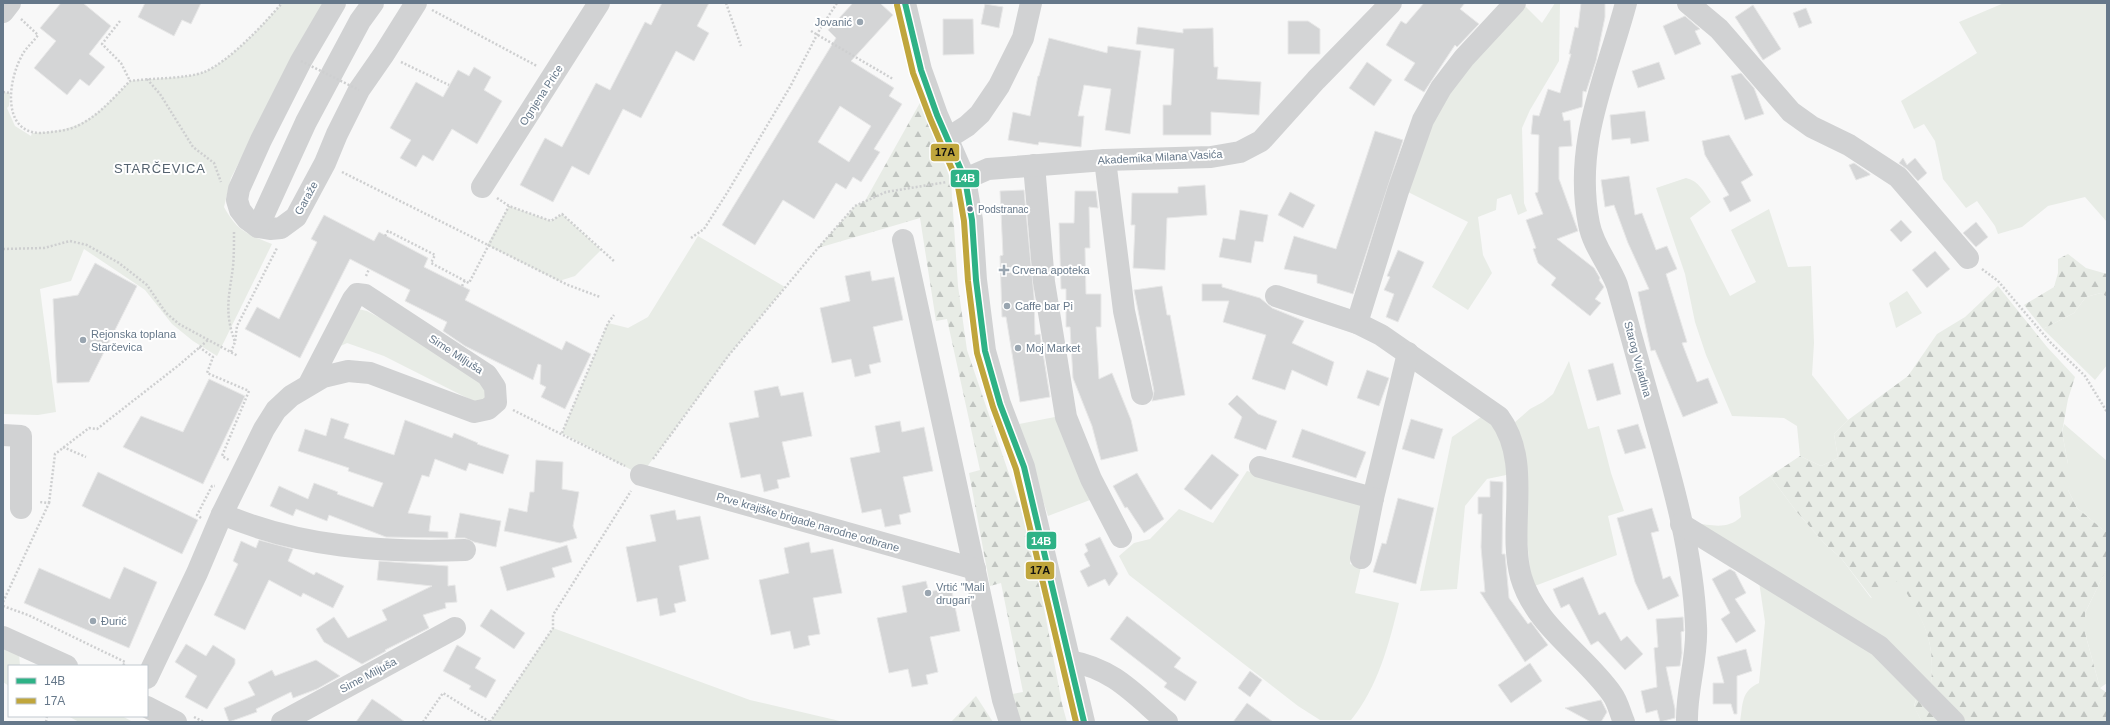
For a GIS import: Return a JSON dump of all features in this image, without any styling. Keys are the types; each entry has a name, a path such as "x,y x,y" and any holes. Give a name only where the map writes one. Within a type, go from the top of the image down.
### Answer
{"street":[{"path":"335,3 301,60 243,179 237,200 240,210 247,219 258,227 306,122 360,21 373,3"},
{"name":"Ognjena Price","path":"482,187 598,3"},
{"path":"905,3 921,70 937,115 965,179 972,220 979,316 988,363 1000,404 1024,467 1084,722"},
{"path":"948,138 967,126 980,114 999,86 1023,38 1031,3"},
{"name":"Akademika Milana Vasića","path":"965,179 988,169 1105,160 1211,157 1240,152 1251,148 1261,141 1316,80 1391,3"},
{"path":"1357,323 1398,191 1423,120 1441,88 1464,58 1515,3"},
{"name":"Starog Vujadina","path":"1626,3 1603,76 1587,140 1585,161 1589,223 1596,244 1610,268 1617,285 1675,491 1693,592 1696,627 1696,649 1687,708 1687,722"},
{"path":"1688,3 1719,28 1791,112 1812,127 1849,145 1898,177 1968,258"},
{"name":"Garaže","path":"258,227 270,229 281,228 296,217 325,163 337,134 359,90 384,54 424,6"},
{"path":"1105,160 1124,311 1142,394"},
{"path":"1034,165 1044,282 1066,417 1091,479 1121,537"},
{"path":"903,240 1003,700 1010,722"},
{"name":"Sime Miljuša","path":"148,676 197,573 222,514 264,429 276,410 291,396 309,384 335,373 348,371 370,373 474,412 488,409 496,402 495,386 487,375 365,295 357,294 309,384"},
{"path":"1276,296 1357,323 1382,335 1494,412 1508,428 1512,440 1515,461 1517,555 1521,577 1527,594 1540,615 1612,693 1624,722"},
{"path":"1361,558 1373,498 1408,353"},
{"path":"3,435 21,436 21,504"},
{"path":"1260,467 1373,498"},
{"name":"Prve krajiške brigade narodne odbrane","path":"641,475 975,569"},
{"path":"222,514 255,528 294,538 360,548 415,552 465,550"},
{"path":"1681,524 1880,646 1954,722"},
{"name":"Sime Miljuša","path":"282,722 456,628"},
{"path":"3,637 65,665"},
{"path":"1070,661 1093,666 1114,677 1167,722"},
{"path":"148,708 176,722"}],"path":[{"path":"7,7 38,35 24,51 10,85 11,115 17,124 24,130 32,133 49,132 76,127 103,110 130,80 191,75 204,72 240,46 282,3"},
{"path":"726,3 741,46"},
{"path":"691,238 704,229 719,205 790,87 817,35 837,3"},
{"path":"424,6 533,64"},
{"path":"120,21 102,44 121,63 130,80"},
{"path":"811,31 893,79"},
{"path":"384,54 449,85"},
{"path":"301,60 359,90"},
{"path":"147,79 160,94 189,141 214,164 223,186 231,196 237,200"},
{"path":"3,92 10,93"},
{"path":"325,163 568,286 600,297"},
{"path":"423,722 443,693 490,722 553,628 553,615 641,475 728,355 855,206 886,192 965,179"},
{"path":"482,187 508,206 551,221 562,214 615,262"},
{"path":"386,236 388,231 435,255 431,263 466,280 469,283 508,206"},
{"path":"3,248 44,248 70,241 87,245 119,263 146,285 166,313 179,324 238,356"},
{"path":"231,352 235,342 237,326 278,245"},
{"path":"1968,258 1998,281 2051,343 2085,376 2107,412"},
{"path":"462,286 466,280"},
{"path":"562,433 608,323 614,315"},
{"path":"3,602 50,503 56,454 62,447 89,428 98,429 208,340"},
{"path":"200,347 213,357 207,373 249,391 222,456 229,460 227,466"},
{"path":"496,402 562,433 641,475"},
{"path":"62,447 86,457"},
{"path":"201,525 202,518 197,515 212,486 217,486 219,484"},
{"path":"21,504 50,503"},
{"path":"3,606 28,615 124,662 123,665"}],"green space":[{"path":"282,3 325,3 304,35 231,178 224,207 238,227 249,234 272,244 217,356 193,341 172,324 145,290 84,249 71,281 40,289 56,412 38,415 3,414 3,92 10,93 9,106 7,108 15,126 31,136 32,133 50,132 77,125 98,112 130,81 187,76 204,72 214,67 246,41"},
{"path":"1555,3 1560,3 1559,61 1530,110 1522,128 1524,203 1527,211 1518,215 1511,194 1497,199 1496,210 1478,217 1483,255 1492,273 1468,310 1432,287 1468,222 1406,191 1427,127 1445,96 1524,5 1542,23"},
{"path":"2004,3 2107,3 2107,222 2085,197 2048,206 2022,227 1998,234 1995,226 1977,201 1966,208 1943,179 1935,141 1924,124 1914,129 1901,101 1977,53 1959,22"},
{"path":"921,101 951,181 958,286 967,350 1031,539 1062,704 1067,722 1018,722 1012,694 1023,692 1001,583 990,586 969,473 980,470 947,319 936,321 920,218 818,248 855,206 865,201"},
{"path":"1686,178 1691,179 1698,184 1711,202 1690,218 1730,296 1756,282 1731,230 1769,209 1788,267 1811,266 1814,343 1812,375 1848,420 1834,434 1838,458 1821,466 1800,456 1797,426 1784,418 1732,416 1706,355 1695,322 1685,274 1656,188"},
{"path":"509,206 551,221 562,214 601,250 575,276 559,281 487,245"},
{"path":"698,236 785,287 729,355 641,475 562,433 608,323 628,328 648,317"},
{"path":"2068,254 2086,268 2107,274 2107,297 2101,293 2086,297 2074,313 2043,329 2024,305 2054,287 2058,273 2058,259"},
{"path":"1998,286 2047,347 2075,377 2068,399 2062,432 2068,464 2068,490 2077,508 2107,533 2107,568 2085,613 2085,633 2100,688 2107,693 2107,722 1922,722 1914,707 1918,693 1931,683 1932,667 1929,640 1920,617 1899,580 1872,598 1841,558 1825,544 1796,511 1770,476 1800,456 1821,466 1838,458 1834,434 1848,420 1908,376 1937,334 1965,317"},
{"path":"1907,291 1922,313 1896,328 1889,303"},
{"path":"2101,293 2107,297 2107,365 2095,380 2043,329 2074,313 2086,297"},
{"path":"358,309 367,311 487,375 485,407 384,356 347,343 330,351"},
{"path":"1569,361 1588,429 1599,426 1611,473 1624,511 1608,516 1617,555 1532,587 1514,423 1530,409 1543,402 1553,394"},
{"path":"1484,415 1499,431 1511,474 1487,479 1465,506 1457,589 1420,591 1452,437"},
{"path":"1060,416 1090,500 1048,516 1019,424"},
{"path":"2064,424 2107,461 2107,533 2077,508 2068,490 2068,464 2062,432"},
{"path":"1247,471 1363,502 1350,564 1361,567 1355,593 1399,603 1387,649 1375,679 1368,694 1351,720 1320,720 1298,706 1129,575 1119,556 1134,543 1150,539 1179,509 1213,523"},
{"path":"1770,476 1796,511 1825,544 1841,558 1871,598 1899,579 1920,616 1929,640 1932,667 1931,683 1918,693 1914,706 1922,722 1740,722 1746,694 1753,686 1759,683 1765,622 1758,575 1694,523 1719,526 1736,521 1741,517 1739,497"},
{"path":"2107,568 2107,683 2100,688 2085,633 2085,613"},
{"path":"553,628 750,700 844,722 490,722"},
{"path":"3,643 19,654 20,665 8,665 8,685 3,682"},
{"path":"976,696 993,722 951,722"},
{"path":"70,717 124,717 133,722 79,722"}],"building":[{"path":"61,3 83,3 111,26 89,54 105,67 89,86 80,79 67,95 34,68 56,41 40,28"},
{"path":"145,3 201,3 191,24 182,20 174,36 138,17"},
{"path":"662,3 709,3 697,26 709,33 694,61 676,51 641,118 623,109 589,175 572,166 553,202 520,185 545,138 562,147 596,83 610,90 645,22 651,25"},
{"path":"853,3 880,3 893,15 851,61 894,88 889,96 902,104 874,149 880,152 861,182 853,177 846,189 836,183 814,219 783,200 755,245 722,225 836,38 828,30","holes":["840,106 871,126 849,162 818,142"]},
{"path":"1424,3 1465,3 1460,9 1479,24 1457,47 1455,45 1424,92 1404,80 1415,63 1386,45 1401,21 1406,24"},
{"path":"1581,3 1605,3 1605,17 1596,61 1586,92 1583,91 1582,107 1562,113 1564,121 1570,120 1572,146 1559,147 1559,179 1578,231 1557,239 1594,268 1604,287 1595,299 1601,303 1590,316 1551,285 1556,278 1538,263 1533,249 1536,248 1526,220 1543,214 1535,193 1538,192 1539,135 1531,134 1533,115 1539,116 1548,89 1560,93 1571,54 1569,54 1575,27 1578,28"},
{"path":"985,4 1003,7 999,28 981,24"},
{"path":"1753,5 1781,49 1763,60 1735,17"},
{"path":"1806,8 1812,23 1799,28 1793,13"},
{"path":"1685,16 1700,29 1695,31 1701,44 1675,55 1663,26"},
{"path":"943,19 973,19 974,54 943,55"},
{"path":"1288,21 1308,21 1320,29 1320,54 1288,54"},
{"path":"1138,27 1183,33 1183,29 1213,28 1214,67 1218,67 1217,79 1261,82 1259,115 1211,112 1211,135 1163,135 1163,105 1171,105 1174,49 1136,44"},
{"path":"1049,38 1107,53 1108,46 1141,51 1130,134 1105,130 1111,89 1084,85 1078,116 1084,116 1081,147 1039,142 1038,145 1008,140 1013,112 1030,116 1038,76"},
{"path":"1367,62 1392,80 1374,106 1349,88"},
{"path":"1659,62 1665,79 1638,88 1632,71"},
{"path":"474,67 491,77 484,90 502,101 477,144 452,129 433,161 423,155 416,167 400,158 411,140 390,128 416,82 443,97 458,70 469,76"},
{"path":"1741,73 1754,88 1764,114 1745,120 1731,76"},
{"path":"1645,111 1649,141 1631,144 1630,138 1612,140 1610,115"},
{"path":"1375,131 1403,140 1353,294 1317,283 1317,275 1284,269 1294,236 1336,249"},
{"path":"1729,135 1753,175 1741,182 1751,201 1730,212 1723,198 1729,195 1705,155 1702,141"},
{"path":"1903,158 1907,165 1915,158 1927,173 1918,181 1899,163"},
{"path":"1854,163 1870,175 1856,180 1849,165"},
{"path":"1629,176 1635,215 1642,213 1656,250 1667,246 1677,269 1666,274 1687,342 1682,343 1697,382 1708,378 1718,403 1683,417 1655,350 1651,351 1638,292 1649,289 1628,243 1614,205 1605,207 1601,180"},
{"path":"1205,185 1207,215 1167,218 1165,270 1133,268 1135,225 1131,225 1132,193 1178,193 1178,187"},
{"path":"1024,190 1034,296 1035,335 1040,334 1050,397 1020,402 1006,317 1002,317 1000,256 1003,255 1000,191"},
{"path":"1075,191 1096,191 1098,208 1089,207 1090,248 1085,248 1086,294 1101,294 1101,327 1096,327 1099,379 1112,373 1131,420 1138,451 1101,460 1092,426 1073,378 1070,327 1066,327 1066,289 1061,289 1059,223 1074,223"},
{"path":"1290,192 1315,205 1303,228 1278,215"},
{"path":"1240,210 1268,215 1263,242 1255,241 1251,263 1219,257 1223,238 1235,240"},
{"path":"324,215 374,241 379,232 428,258 424,267 470,290 465,300 562,350 566,341 591,354 565,409 541,397 546,387 540,384 541,365 538,364 533,380 465,346 443,331 447,322 405,301 410,290 350,259 300,358 245,329 257,307 279,319 317,242 311,239"},
{"path":"1901,220 1912,232 1901,242 1890,230"},
{"path":"1976,222 1988,237 1976,247 1963,233"},
{"path":"1398,250 1424,262 1398,322 1386,317 1394,294 1384,290 1390,277 1387,276"},
{"path":"1935,251 1950,269 1927,288 1912,270"},
{"name":"Rejonska toplana Starčevica","path":"95,263 137,286 89,382 57,383 53,299 78,295"},
{"path":"870,271 872,281 894,277 903,320 873,327 881,362 869,365 871,373 855,377 851,359 832,363 820,308 850,301 845,276"},
{"path":"1202,284 1222,284 1222,287 1260,298 1272,308 1304,321 1292,343 1334,362 1327,386 1292,370 1285,390 1252,379 1266,335 1223,322 1229,301 1202,301"},
{"path":"1162,286 1167,315 1170,315 1185,395 1152,401 1154,391 1134,290"},
{"path":"1613,363 1621,394 1597,401 1588,370"},
{"path":"1367,370 1389,378 1379,406 1357,398"},
{"path":"209,379 245,396 203,484 123,447 141,416 183,432"},
{"path":"778,386 781,396 803,392 812,436 782,442 790,477 777,480 779,488 764,492 760,474 741,478 729,423 759,417 754,391"},
{"path":"1237,395 1258,414 1277,421 1266,450 1234,438 1242,417 1228,404"},
{"path":"331,418 349,424 344,438 394,455 405,420 452,438 454,433 478,443 477,444 509,455 503,474 469,463 466,471 435,459 429,477 422,475 408,513 431,516 429,531 448,532 448,538 386,537 329,515 327,521 296,509 293,516 270,506 279,486 308,499 314,483 338,492 337,494 373,507 383,483 348,471 349,468 298,451 305,429 326,436"},
{"path":"1411,419 1443,429 1434,459 1402,449"},
{"path":"900,421 902,432 924,427 933,471 903,477 911,512 899,515 901,524 885,527 881,509 862,513 850,458 880,452 875,426"},
{"path":"1638,424 1646,448 1625,454 1617,430"},
{"path":"1302,429 1366,452 1356,478 1292,457"},
{"path":"1212,454 1239,475 1211,510 1184,489"},
{"path":"536,460 563,462 562,489 579,492 573,526 577,538 560,543 504,531 509,508 527,512 530,492 534,492"},
{"path":"98,472 198,520 182,554 82,506"},
{"path":"1137,473 1164,519 1144,533 1127,507 1125,508 1113,486"},
{"path":"1490,481 1503,482 1502,554 1505,554 1509,598 1528,624 1531,622 1548,645 1525,662 1480,592 1485,592 1481,547 1482,514 1478,514 1478,497 1490,497"},
{"path":"1398,498 1434,508 1416,584 1373,572 1382,543 1386,544"},
{"path":"1652,508 1659,531 1651,533 1663,579 1670,576 1679,596 1648,610 1635,582 1617,518"},
{"path":"675,510 677,520 700,516 709,559 679,566 686,601 674,604 676,612 660,616 657,598 637,602 626,547 656,541 650,515"},
{"path":"460,513 501,521 496,547 474,542 465,538 455,538"},
{"path":"1100,537 1118,574 1109,586 1105,579 1088,587 1080,571 1090,566 1084,554 1088,551 1085,544"},
{"path":"259,540 293,549 288,561 314,575 316,572 344,586 333,608 303,593 301,597 269,580 245,630 214,615 238,564 233,561 241,541 256,548"},
{"path":"809,542 811,553 833,549 842,593 813,598 820,634 808,636 810,645 794,649 790,631 771,635 759,580 789,573 784,548"},
{"path":"567,545 572,562 552,568 555,577 507,591 500,567"},
{"path":"379,561 448,566 448,586 455,585 457,602 445,603 446,608 423,615 429,628 385,650 386,651 362,664 324,642 316,629 334,617 348,638 387,620 382,610 432,586 377,580"},
{"path":"124,567 157,582 129,648 24,603 39,568 110,599"},
{"path":"1730,569 1735,572 1746,593 1735,599 1756,631 1736,643 1721,619 1730,613 1712,579"},
{"path":"1583,577 1599,615 1605,612 1621,641 1627,636 1643,654 1625,670 1598,641 1591,645 1569,604 1561,608 1553,589"},
{"path":"926,581 929,592 951,587 960,631 930,637 938,672 926,675 928,684 912,687 908,669 889,673 877,618 907,612 902,586"},
{"path":"491,609 525,633 514,649 480,626"},
{"path":"1127,616 1181,658 1174,667 1197,682 1185,701 1164,687 1167,683 1110,639"},
{"path":"1683,617 1684,631 1681,632 1682,653 1680,666 1666,667 1675,709 1675,718 1660,722 1657,710 1646,713 1641,691 1657,687 1654,648 1658,647 1656,619"},
{"path":"186,644 206,656 213,645 235,659 235,664 207,709 185,697 197,676 175,662"},
{"path":"457,645 481,658 475,668 496,680 486,698 469,689 471,686 443,671"},
{"path":"1746,649 1752,671 1737,676 1737,714 1734,714 1731,704 1713,704 1713,683 1724,683 1717,657"},
{"path":"316,660 340,676 317,689 293,698 291,692 256,709 257,712 229,722 224,708 255,695 248,682 272,670 275,676"},
{"path":"1530,663 1542,681 1511,703 1498,685"},
{"path":"1250,671 1262,680 1250,697 1238,688"},
{"path":"372,699 384,707 405,722 356,722"},
{"path":"1601,700 1607,712 1601,722 1591,722 1565,708"},
{"path":"1247,703 1273,722 1233,722"}],"transit line":[{"name":"14B","path":"905,3 921,70 937,115 965,179 972,220 976,280 985,351 1000,404 1024,467 1084,722"},
{"name":"17A","path":"897,5 913,73 930,118 957,181 964,221 968,281 977,353 993,407 1016,469 1076,722"}],"place":[{"name":"Jovanić","path":"860,22"},
{"name":"Podstranac","path":"970,209"},
{"name":"Crvena apoteka","path":"1004,270"},
{"name":"Caffe bar Pi","path":"1007,306"},
{"name":"Rejonska toplana Starčevica","path":"83,340"},
{"name":"Moj Market","path":"1018,348"},
{"name":"Vrtić \"Mali drugari\"","path":"928,593"},
{"name":"Đurić","path":"93,621"}],"district":[{"name":"STARČEVICA","path":"160,168"}]}
